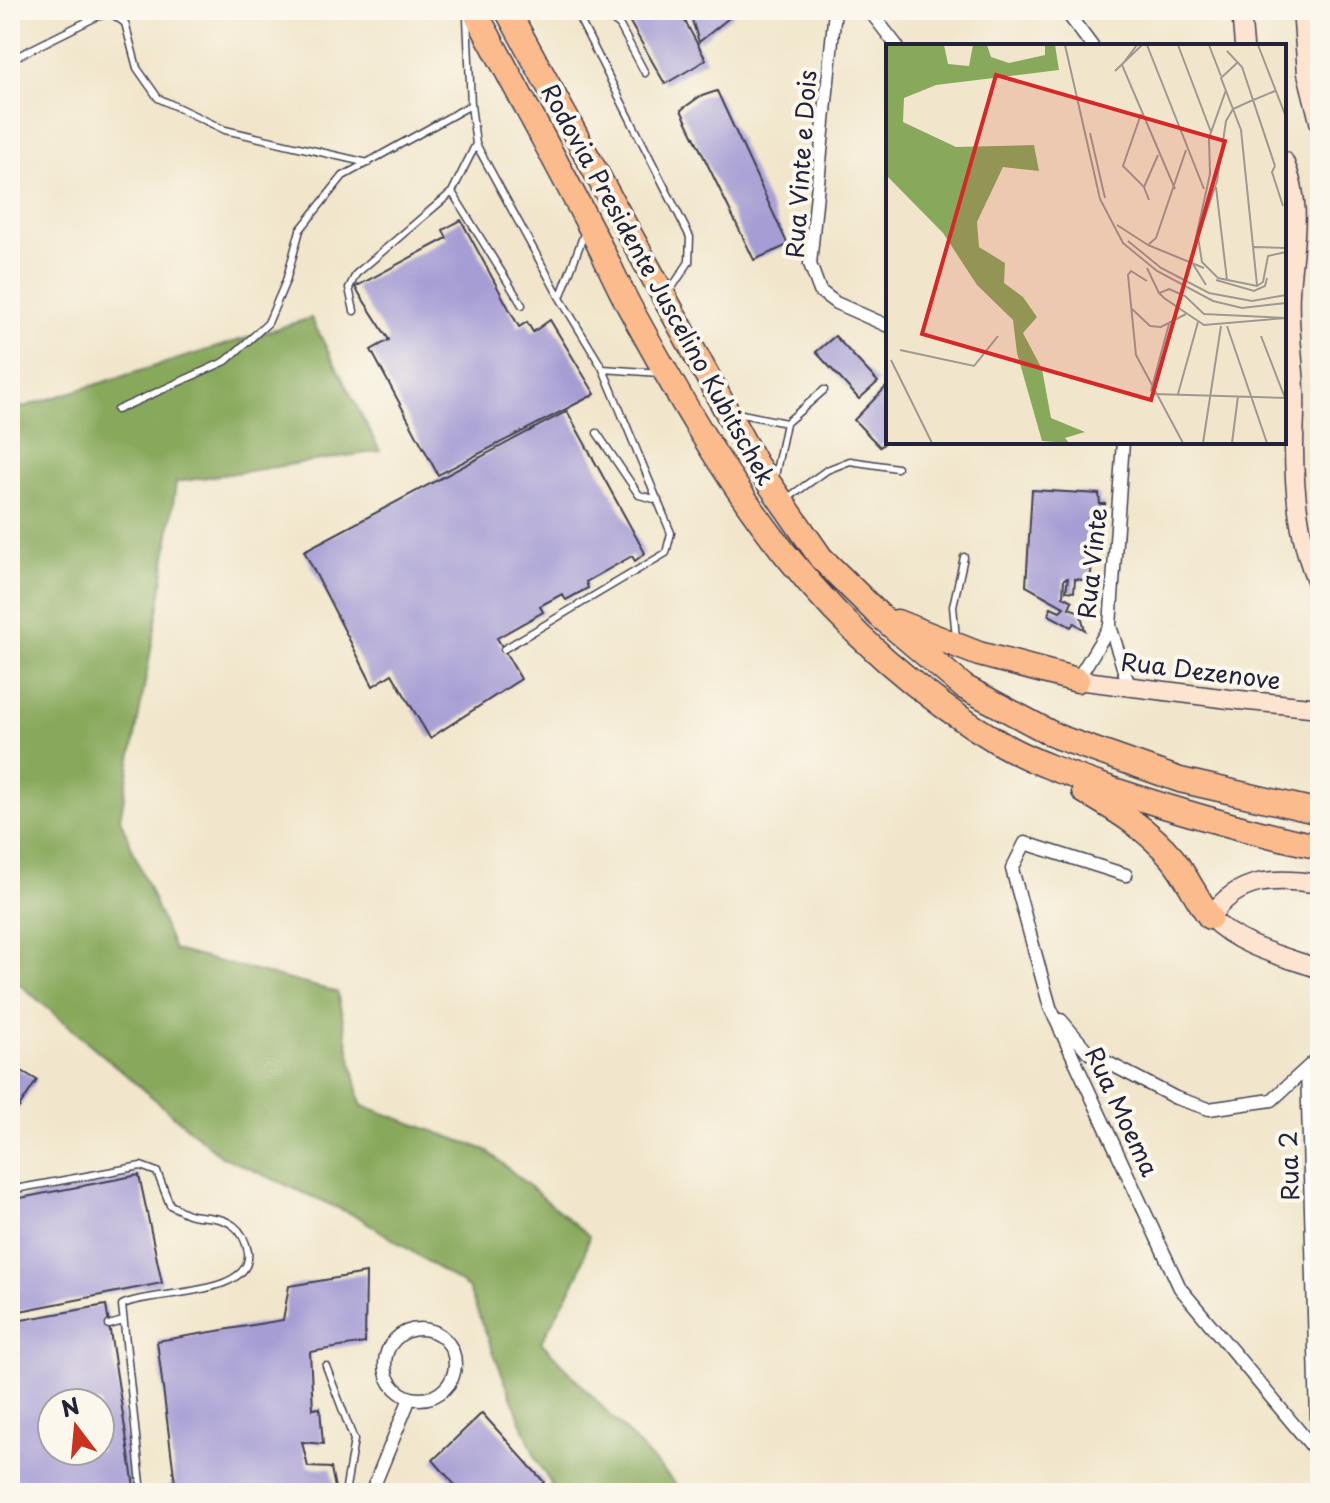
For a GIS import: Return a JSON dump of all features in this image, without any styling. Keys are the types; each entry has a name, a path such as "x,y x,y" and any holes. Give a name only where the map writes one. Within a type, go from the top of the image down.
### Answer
{"highway":[{"name":"Rodovia Presidente Juscelino Kubitschek","path":"474,10 667,373 747,505 822,599 889,663 940,704 1006,747 1081,779 1162,806 1320,847"},
{"name":"Rodovia Presidente Juscelino Kubitschek","path":"507,10 755,463 821,558 880,616 964,687 1058,737 1180,780 1320,812"},
{"path":"880,616 979,654 1077,680"},
{"path":"1006,747 1127,816 1144,830 1175,862 1210,917"}],"main road":[{"path":"1241,10 1244,44"},
{"path":"1302,10 1307,73 1320,125"},
{"path":"1286,168 1296,200 1297,231 1287,291 1295,394 1296,501 1304,549 1320,589"},
{"name":"Rua Dezenove","path":"1077,680 1320,708"},
{"path":"1320,884 1274,879 1254,884 1223,899 1210,917 1241,941 1320,969"}],"street":[{"name":"Rua Vinte e Dois","path":"835,10 810,264 820,291 836,303 886,325"},
{"path":"869,10 895,44"},
{"path":"1065,10 1090,44"},
{"name":"Rua Vinte","path":"1077,680 1110,626 1123,444"},
{"path":"1110,626 1129,686"},
{"name":"Rua Moema","path":"1126,875 1025,843 1012,869 1050,1007 1180,1288 1319,1455"},
{"path":"1050,1007 1089,1053 1176,1098 1209,1109 1272,1100 1320,1056"},
{"name":"Rua 2","path":"1307,1069 1319,1455"},
{"path":"425,1329 446,1340 452,1349 455,1372 443,1392 433,1398 410,1398 391,1385 384,1363 387,1351 402,1334 425,1329"},
{"path":"371,1493 410,1398"}],"lane":[{"path":"467,10 476,144 560,298 603,369 671,533 666,553 504,649"},
{"path":"574,10 690,237 689,262 664,298"},
{"path":"580,20 602,12 620,26 645,73"},
{"path":"10,60 96,17 111,13 125,23 137,68 158,98 225,130 368,163"},
{"path":"117,410 226,361 268,323 286,281 300,230 343,176 471,105"},
{"path":"354,311 349,288 356,274 452,192 476,144"},
{"path":"452,192 522,305"},
{"path":"560,298 588,223"},
{"path":"603,369 667,373"},
{"path":"777,494 786,423 824,390"},
{"path":"726,410 786,423"},
{"path":"597,433 639,495 658,500"},
{"path":"777,494 850,461 897,468"},
{"path":"957,646 953,606 964,557"},
{"path":"10,1190 141,1166 157,1172 170,1205 191,1215 213,1216 233,1225 244,1236 249,1256 243,1272 227,1284 123,1303 142,1493"},
{"path":"109,1325 123,1321"},
{"path":"326,1366 354,1440 345,1493"}],"green space":[{"path":"311,318 380,451 176,482 160,600 120,819 174,950 337,992 361,1105 486,1150 589,1236 579,1274 541,1342 684,1493 556,1493 536,1459 468,1288 360,1218 221,1156 10,976 10,411"}],"building":[{"path":"623,10 679,10 706,60 665,84"},
{"path":"689,10 739,10 699,42"},
{"path":"717,91 788,245 754,260 681,110 699,97"},
{"path":"461,220 519,327 527,322 533,332 550,320 595,394 438,475 371,350 389,340 355,287 447,238 443,230"},
{"path":"835,336 878,382 859,399 816,352"},
{"path":"886,387 886,442 880,447 854,420"},
{"path":"567,411 645,553 635,561 632,556 586,582 588,588 566,600 562,594 540,606 543,612 497,638 521,679 430,738 392,674 373,686 304,551"},
{"path":"1032,490 1099,494 1100,504 1105,504 1103,510 1098,510 1090,581 1075,579 1074,592 1066,591 1068,578 1064,579 1063,596 1072,601 1069,608 1080,612 1085,630 1074,623 1071,627 1049,615 1051,607 1060,611 1064,607 1026,586"},
{"path":"10,1064 37,1080 10,1121"},
{"path":"139,1175 162,1283 10,1313 10,1200"},
{"path":"366,1273 365,1343 310,1352 313,1409 320,1408 323,1444 302,1442 308,1467 331,1468 336,1493 166,1493 165,1487 175,1483 157,1341 283,1320 289,1286"},
{"path":"106,1305 135,1493 10,1493 10,1322"},
{"path":"482,1413 544,1482 531,1493 462,1493 433,1460"}]}
